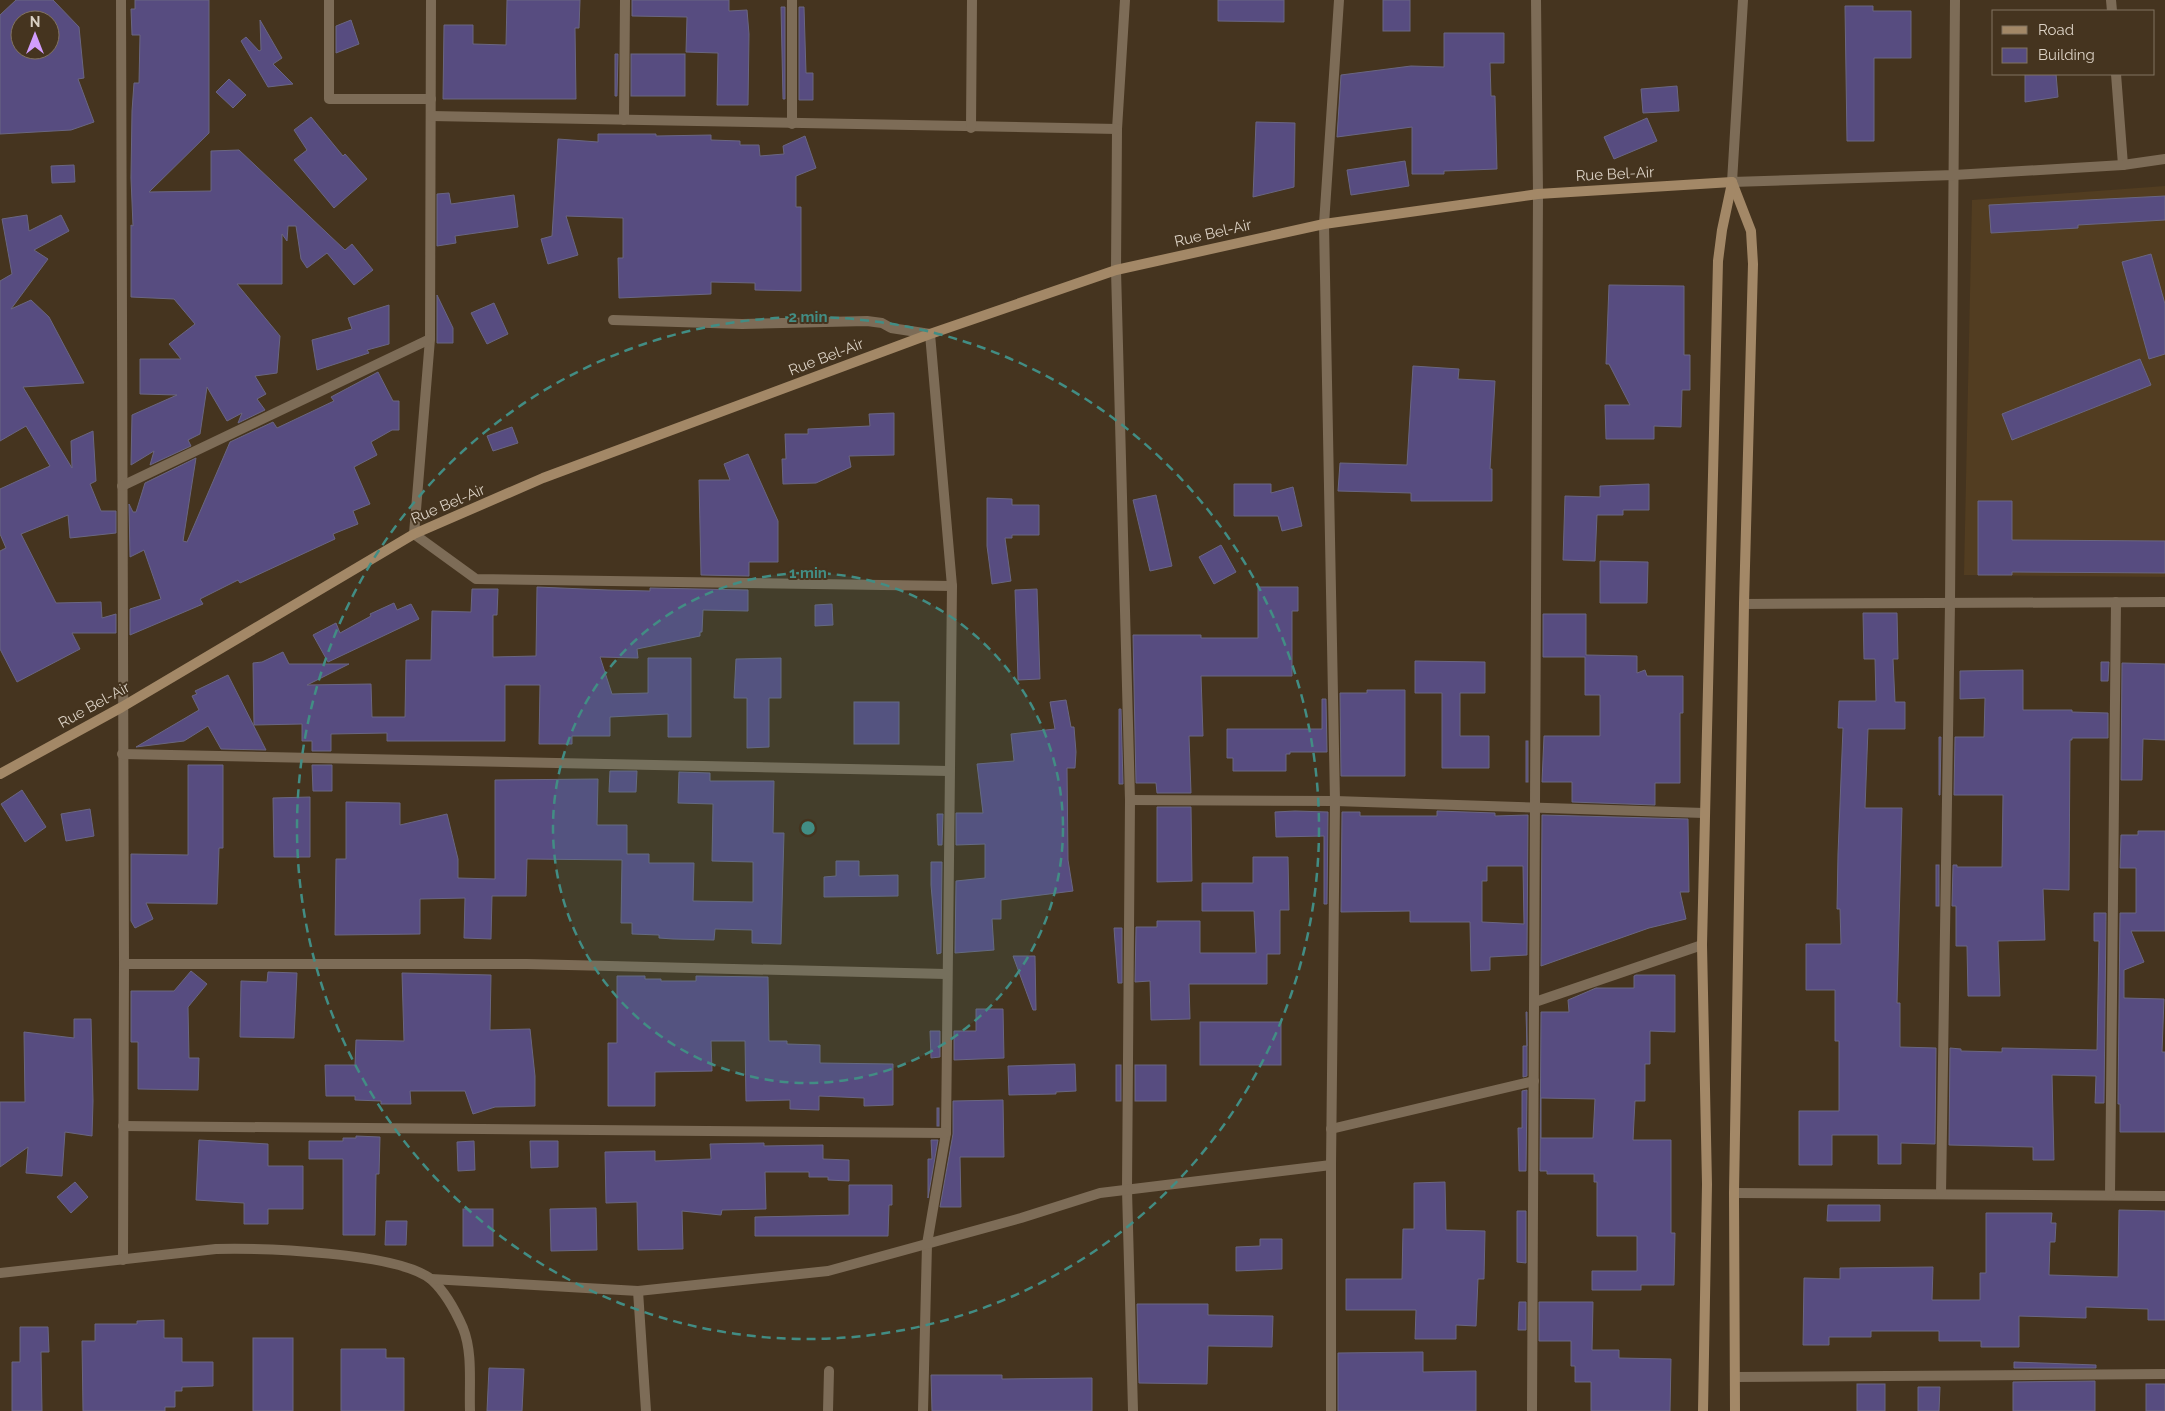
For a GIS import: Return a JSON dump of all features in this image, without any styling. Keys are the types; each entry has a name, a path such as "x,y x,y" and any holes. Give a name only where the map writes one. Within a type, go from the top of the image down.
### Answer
{"main road":[{"name":"Rue Bel-Air","path":"0,774 122,707 414,534 543,478 930,334 1116,270 1324,224 1538,194 1732,182"},
{"path":"1732,182 1751,231 1753,264 1744,604 1734,1192 1736,1377 1734,1411"},
{"path":"1704,1411 1706,1184 1702,945 1704,813 1718,261 1732,182"}],"street":[{"path":"121,0 123,1260"},
{"path":"329,0 329,99 431,99"},
{"path":"431,0 430,339 414,534 476,579 952,586"},
{"path":"624,120 625,0"},
{"path":"792,0 792,124"},
{"path":"972,0 972,128"},
{"path":"1125,0 1117,129 1116,270 1130,800 1126,1190 1132,1411"},
{"path":"1331,1411 1331,1129 1335,801 1324,224 1339,0"},
{"path":"1532,1411 1538,194 1536,0"},
{"path":"1743,0 1732,182 1954,175 2123,165 2165,159"},
{"path":"1941,1194 1950,602 1955,0"},
{"path":"2116,75 2123,165"},
{"path":"431,116 972,128 1117,129"},
{"path":"613,320 742,324 867,321 882,323 891,328 930,334 952,586 946,974 946,1133 927,1244 923,1411"},
{"path":"122,486 430,339"},
{"path":"2110,1195 2116,602"},
{"path":"1744,604 2165,602"},
{"path":"122,754 949,771"},
{"path":"1130,800 1335,801 1704,813"},
{"path":"1534,1002 1702,945"},
{"path":"124,964 527,964 946,974"},
{"path":"1331,1129 1534,1081"},
{"path":"123,1126 946,1133"},
{"path":"431,1279 638,1291 828,1270 1021,1218 1100,1192 1331,1165"},
{"path":"1734,1192 2165,1196"},
{"path":"0,1273 216,1249 251,1248 387,1261 413,1270 431,1279 444,1293 463,1328 468,1351 470,1411"},
{"path":"638,1291 646,1411"},
{"path":"828,1411 829,1371"},
{"path":"1736,1377 2165,1374"}],"shaded area":[{"path":"2165,186 2165,577 1964,575 1972,200"}],"building":[{"path":"16,0 53,0 79,27 84,78 78,79 94,122 71,130 0,134 0,15"},
{"path":"135,0 209,0 209,133 149,192 211,191 211,151 239,150 345,250 352,244 373,270 354,285 327,253 307,268 301,259 296,226 288,226 287,241 282,234 282,284 237,284 280,336 277,373 255,376 266,394 257,399 265,410 238,423 242,413 227,421 207,387 200,434 188,440 191,446 150,465 154,451 131,465 132,415 177,395 140,394 140,359 181,359 169,344 195,324 174,299 131,297 131,225 133,226 131,178 132,111 134,83 139,83 140,35 132,35 131,9 135,9"},
{"path":"507,0 580,0 579,28 575,28 576,99 443,99 444,25 473,25 473,44 506,45"},
{"path":"632,0 729,0 729,11 747,10 749,34 748,105 717,105 718,53 686,52 687,17 632,16"},
{"path":"1218,0 1284,0 1284,22 1218,21"},
{"path":"1383,0 1410,0 1410,31 1383,31"},
{"path":"1845,6 1873,6 1873,11 1911,11 1911,58 1874,58 1874,141 1847,141"},
{"path":"781,7 785,7 785,99 783,99"},
{"path":"799,7 804,7 806,73 813,73 813,100 799,100"},
{"path":"260,20 282,58 273,64 293,84 268,87 241,41 246,37 259,51 261,50"},
{"path":"351,20 359,44 336,53 336,26"},
{"path":"1444,33 1504,33 1504,63 1490,63 1491,96 1495,96 1497,169 1444,171 1444,174 1412,174 1412,127 1337,137 1341,75 1411,66 1444,67"},
{"path":"615,54 618,54 617,96 615,96"},
{"path":"631,54 685,54 685,96 631,96"},
{"path":"2025,75 2056,75 2058,97 2025,102"},
{"path":"229,79 246,95 233,108 216,92"},
{"path":"1677,86 1679,111 1643,113 1641,89"},
{"path":"311,117 343,156 345,154 367,179 334,208 294,160 307,150 294,130"},
{"path":"1647,118 1657,141 1614,159 1604,137"},
{"path":"1256,122 1295,123 1294,187 1253,197"},
{"path":"598,134 711,135 711,140 740,141 740,145 759,145 760,156 784,154 783,146 805,136 816,168 796,176 796,207 801,207 801,291 755,290 755,283 711,282 711,294 619,298 618,258 623,258 623,218 566,216 578,255 548,264 541,239 552,236 558,139 598,142"},
{"path":"1405,161 1409,186 1351,195 1347,170"},
{"path":"74,165 75,182 52,183 51,166"},
{"path":"449,193 451,204 514,195 518,227 455,236 456,243 437,246 437,194"},
{"path":"2165,196 2165,220 1991,233 1989,205"},
{"path":"27,215 29,231 61,215 69,231 34,250 48,259 11,309 31,300 49,317 84,383 23,387 72,468 71,441 93,431 96,481 90,484 101,511 116,511 116,533 70,538 68,515 21,534 56,603 101,602 102,618 116,614 116,633 72,633 80,649 17,682 0,649 0,551 6,548 0,534 0,489 50,466 26,426 0,441 0,281 12,274 2,219"},
{"path":"2151,254 2165,304 2165,354 2149,359 2122,262"},
{"path":"1609,285 1684,286 1684,355 1690,355 1690,390 1682,390 1681,427 1654,426 1654,439 1606,439 1605,405 1630,405 1609,364 1606,364"},
{"path":"437,295 453,328 453,343 437,343"},
{"path":"494,303 508,334 487,344 471,313"},
{"path":"389,305 389,344 367,350 369,353 317,370 312,340 352,329 348,318"},
{"path":"2140,359 2151,385 2012,440 2002,414"},
{"path":"1413,366 1459,369 1458,379 1495,381 1490,469 1492,469 1492,501 1411,501 1411,493 1338,491 1340,463 1407,465"},
{"path":"378,372 393,401 399,401 399,430 392,430 371,442 377,455 354,467 370,504 353,511 358,524 333,534 335,539 240,583 238,580 200,599 203,604 130,635 130,609 161,599 144,550 130,557 129,504 133,512 136,512 145,483 196,458 183,541 187,542 230,442 273,422 277,428 334,401 331,397"},
{"path":"894,413 894,455 849,456 851,467 816,483 783,484 782,459 786,459 785,434 808,434 808,429 870,426 869,414"},
{"path":"512,427 518,443 493,451 487,436"},
{"path":"748,454 778,521 778,562 749,562 749,576 701,575 699,480 730,480 724,464"},
{"path":"1234,484 1271,484 1271,493 1293,487 1302,526 1282,531 1278,516 1234,516"},
{"path":"1649,484 1649,510 1623,510 1623,515 1597,515 1595,561 1563,560 1565,496 1600,497 1600,486"},
{"path":"1156,495 1172,566 1150,571 1133,500"},
{"path":"987,498 1012,499 1012,505 1039,505 1039,535 1012,535 1012,538 1005,538 1011,581 992,584 987,546"},
{"path":"1978,501 2012,501 2012,540 2165,541 2165,573 2012,572 2012,575 1978,575"},
{"path":"1221,545 1236,572 1214,584 1199,557"},
{"path":"1600,561 1648,562 1647,603 1600,603"},
{"path":"537,587 650,591 650,588 748,590 748,611 703,610 702,632 700,632 700,636 637,649 638,658 600,657 612,694 648,693 648,658 691,658 691,737 668,737 668,714 610,717 610,736 572,736 572,744 539,744 540,685 505,685 505,741 387,741 387,733 331,734 331,751 312,751 312,741 302,741 302,724 254,725 253,663 262,662 283,652 289,664 349,664 307,685 371,684 372,717 405,717 406,660 431,660 432,611 471,612 472,589 498,589 497,615 493,615 493,657 536,656"},
{"path":"1258,587 1298,587 1298,611 1292,611 1292,676 1201,676 1203,736 1189,736 1191,793 1157,793 1156,783 1136,783 1133,635 1201,635 1201,638 1258,638"},
{"path":"1037,589 1040,679 1018,680 1015,590"},
{"path":"394,603 397,610 411,604 419,619 328,662 313,635 336,623 340,633 371,616 370,614"},
{"path":"832,604 833,625 815,626 815,605"},
{"path":"1863,613 1897,613 1898,659 1893,659 1895,702 1905,702 1905,729 1868,729 1865,808 1902,808 1897,1003 1900,1003 1900,1047 1936,1048 1935,1144 1901,1143 1901,1164 1878,1164 1878,1135 1832,1135 1832,1165 1799,1165 1799,1111 1839,1111 1839,1041 1835,1041 1835,990 1806,990 1806,944 1841,944 1840,909 1837,909 1843,728 1838,728 1839,701 1876,701 1875,659 1864,659"},
{"path":"1543,614 1586,614 1586,655 1637,656 1637,673 1645,670 1647,676 1683,676 1683,713 1680,713 1680,783 1655,783 1655,805 1572,802 1572,782 1542,782 1544,736 1600,736 1600,695 1585,695 1585,657 1543,657"},
{"path":"781,658 781,698 769,698 769,747 747,748 747,698 734,698 736,659"},
{"path":"1415,661 1485,662 1485,693 1460,693 1460,736 1489,736 1489,768 1442,768 1442,693 1415,693"},
{"path":"2101,662 2109,662 2108,681 2101,681"},
{"path":"2122,663 2165,664 2165,740 2143,739 2142,780 2121,780"},
{"path":"2023,670 2023,710 2072,710 2072,712 2108,713 2108,738 2072,738 2070,740 2069,890 2043,889 2045,940 1998,941 2000,996 1968,996 1967,946 1956,946 1956,906 1952,906 1953,865 1957,865 1957,867 2002,867 2003,795 1954,795 1955,737 1984,737 1985,698 1960,699 1960,671"},
{"path":"228,675 266,750 221,749 208,726 184,741 136,747 199,710 192,696 197,694 195,691"},
{"path":"1367,690 1405,690 1405,776 1341,776 1340,693 1367,693"},
{"path":"1322,699 1326,699 1327,752 1290,752 1290,754 1286,754 1286,771 1233,771 1233,758 1227,758 1227,729 1322,729"},
{"path":"1066,700 1071,727 1074,727 1076,752 1075,768 1067,768 1068,860 1073,891 1001,900 1001,919 992,919 994,950 955,953 956,881 985,878 985,844 956,845 956,813 983,813 977,764 1014,761 1011,734 1055,729 1050,702"},
{"path":"854,702 899,702 899,744 854,744"},
{"path":"1119,709 1121,709 1123,784 1119,784"},
{"path":"1939,737 1941,737 1940,795 1939,795"},
{"path":"1526,741 1528,741 1528,782 1526,782"},
{"path":"188,765 223,765 223,848 219,848 217,904 146,903 153,919 135,928 131,921 131,854 188,855"},
{"path":"312,765 332,765 332,791 313,791"},
{"path":"610,771 637,771 636,792 609,792"},
{"path":"679,772 710,773 710,781 774,781 773,833 784,833 781,944 752,943 752,930 715,929 714,940 659,938 659,935 632,934 632,923 621,923 622,860 527,859 526,896 492,896 491,939 464,938 465,898 420,899 420,934 335,935 336,859 346,859 346,802 400,803 400,825 447,814 458,859 458,878 495,879 495,780 598,779 597,825 627,825 627,854 649,854 649,863 694,863 693,901 753,902 753,862 712,861 713,804 678,803"},
{"path":"22,790 46,827 25,842 1,804"},
{"path":"310,797 310,857 274,857 273,798"},
{"path":"1157,807 1191,807 1192,881 1157,882"},
{"path":"90,809 94,836 66,841 61,814"},
{"path":"1437,811 1495,813 1495,816 1528,815 1527,955 1490,957 1490,970 1471,971 1470,922 1410,922 1410,911 1341,912 1342,812 1360,812 1360,816 1437,816","holes":["1487,866 1523,866 1524,924 1482,922 1482,881 1487,881"]},
{"path":"1275,812 1328,812 1327,904 1324,904 1324,836 1276,837"},
{"path":"937,814 943,814 942,845 938,845"},
{"path":"1542,815 1688,819 1689,892 1680,892 1686,919 1649,928 1541,966"},
{"path":"2138,831 2165,831 2165,931 2131,931 2144,962 2124,970 2124,998 2164,999 2162,1052 2165,1052 2165,1132 2120,1132 2120,1104 2118,1104 2120,913 2136,913 2136,868 2120,868 2121,835 2138,835"},
{"path":"1253,857 1288,857 1289,910 1280,910 1280,954 1267,954 1267,984 1189,984 1190,1019 1151,1020 1150,981 1135,982 1136,927 1157,927 1157,921 1200,921 1200,953 1256,953 1254,911 1202,911 1202,883 1253,883"},
{"path":"836,861 859,861 859,876 898,875 898,896 824,897 824,877 836,876"},
{"path":"931,862 942,862 941,953 937,954 931,885"},
{"path":"1936,865 1939,865 1939,906 1936,906"},
{"path":"2094,913 2106,913 2104,1103 2095,1103 2096,1076 2052,1075 2054,1160 2033,1160 2033,1147 1949,1145 1950,1048 1961,1049 1961,1051 2002,1052 2002,1048 2097,1050 2099,941 2094,941"},
{"path":"1114,928 1122,928 1122,983 1118,983"},
{"path":"1013,956 1035,956 1036,1010 1033,1010"},
{"path":"191,971 207,984 188,1007 189,1058 199,1058 198,1090 138,1089 138,1042 131,1042 131,991 174,991"},
{"path":"268,972 297,973 294,1038 240,1037 241,981 267,982"},
{"path":"402,973 491,975 490,1030 530,1029 535,1076 535,1106 495,1107 473,1114 465,1091 410,1091 411,1104 381,1104 381,1101 355,1100 355,1096 326,1096 325,1065 355,1065 356,1040 404,1041"},
{"path":"1675,975 1675,1032 1650,1031 1650,1064 1645,1064 1645,1101 1635,1101 1633,1140 1671,1140 1671,1233 1675,1233 1674,1285 1641,1285 1641,1290 1592,1290 1592,1271 1637,1271 1637,1236 1597,1236 1597,1182 1594,1182 1594,1174 1547,1174 1547,1171 1540,1171 1541,1012 1569,1012 1568,1000 1596,988 1634,988 1634,976","holes":["1541,1098 1595,1099 1593,1138 1541,1138"]},
{"path":"617,976 645,976 645,979 661,979 661,981 696,981 696,976 768,977 769,1041 787,1041 787,1044 820,1045 820,1063 893,1064 893,1105 864,1106 864,1098 819,1096 819,1110 790,1109 790,1100 746,1101 745,1041 711,1041 712,1071 655,1072 655,1106 608,1106 608,1043 617,1043"},
{"path":"976,1009 1003,1009 1004,1058 954,1060 954,1031 976,1031"},
{"path":"1526,1012 1527,1012 1527,1046"},
{"path":"74,1019 91,1019 92,1136 65,1132 62,1176 26,1173 28,1147 0,1167 0,1102 25,1102 24,1032 74,1038"},
{"path":"1200,1022 1281,1022 1281,1065 1200,1065"},
{"path":"930,1031 940,1031 940,1057 931,1058"},
{"path":"1523,1046 1527,1046 1527,1076 1523,1077"},
{"path":"1075,1064 1076,1091 1056,1092 1056,1094 1009,1095 1008,1066"},
{"path":"1116,1065 1121,1065 1121,1101 1116,1101"},
{"path":"1135,1065 1166,1065 1166,1101 1135,1101"},
{"path":"1527,1090 1526,1171 1519,1171 1518,1128 1522,1128 1522,1091"},
{"path":"1003,1100 1004,1157 960,1157 961,1207 940,1207 953,1134 953,1101"},
{"path":"937,1108 939,1108 939,1126 937,1126"},
{"path":"356,1136 380,1137 379,1174 376,1174 375,1235 343,1235 343,1159 309,1159 309,1141 343,1141 343,1138 356,1138"},
{"path":"199,1140 268,1144 268,1166 303,1166 303,1209 268,1209 268,1224 244,1224 244,1203 196,1200"},
{"path":"931,1140 938,1140 928,1198 928,1159 932,1159"},
{"path":"474,1141 475,1170 458,1171 457,1142"},
{"path":"530,1141 558,1141 558,1167 531,1168"},
{"path":"764,1143 764,1146 823,1145 823,1159 849,1160 849,1181 828,1180 828,1177 809,1177 809,1172 765,1172 766,1209 722,1210 721,1215 682,1211 683,1249 638,1250 637,1202 606,1203 605,1152 655,1151 655,1161 711,1159 710,1144"},
{"path":"75,1182 88,1197 71,1213 57,1197"},
{"path":"1445,1182 1446,1230 1485,1231 1484,1279 1478,1279 1476,1326 1456,1325 1456,1339 1415,1339 1416,1310 1346,1310 1346,1279 1402,1279 1403,1229 1414,1229 1414,1183"},
{"path":"849,1185 892,1185 892,1205 889,1205 888,1236 755,1236 755,1217 849,1215"},
{"path":"1828,1205 1880,1205 1880,1221 1827,1221"},
{"path":"596,1208 597,1250 551,1251 550,1209"},
{"path":"463,1209 493,1209 493,1246 463,1246"},
{"path":"2119,1210 2165,1211 2165,1320 2148,1320 2148,1309 2086,1307 2086,1318 2019,1316 2019,1347 1981,1347 1981,1341 1939,1341 1939,1331 1871,1331 1871,1337 1829,1337 1829,1345 1803,1345 1804,1278 1840,1279 1840,1268 1933,1267 1932,1300 1980,1300 1980,1273 1986,1273 1986,1213 2052,1213 2051,1223 2056,1223 2055,1242 2050,1242 2049,1275 2118,1277"},
{"path":"1517,1211 1526,1211 1526,1263 1517,1262"},
{"path":"386,1221 407,1221 406,1245 385,1245"},
{"path":"1260,1239 1282,1239 1282,1269 1236,1271 1236,1247 1260,1246"},
{"path":"1519,1302 1526,1302 1526,1330 1518,1330"},
{"path":"1539,1302 1593,1302 1592,1350 1619,1350 1619,1358 1671,1359 1670,1411 1591,1411 1591,1382 1575,1382 1575,1366 1571,1366 1571,1341 1539,1341"},
{"path":"1137,1304 1208,1304 1208,1315 1273,1316 1272,1347 1208,1346 1207,1384 1139,1383"},
{"path":"164,1320 164,1338 182,1338 182,1362 213,1362 213,1386 182,1387 182,1391 175,1391 175,1407 165,1407 165,1411 83,1411 82,1341 95,1341 95,1324 137,1324 137,1321"},
{"path":"20,1327 48,1327 49,1352 41,1352 42,1411 12,1411 12,1362 20,1362"},
{"path":"253,1338 293,1338 293,1411 253,1411"},
{"path":"341,1349 386,1349 386,1358 404,1358 404,1411 341,1411"},
{"path":"1423,1352 1423,1372 1476,1371 1476,1411 1338,1411 1338,1353"},
{"path":"2014,1362 2096,1365 2096,1368 2014,1368"},
{"path":"489,1368 524,1369 522,1411 487,1411"},
{"path":"931,1375 1002,1375 1002,1379 1092,1378 1092,1411 932,1411"},
{"path":"2095,1381 2095,1411 2013,1411 2013,1382"},
{"path":"1857,1384 1885,1384 1885,1411 1857,1411"},
{"path":"2146,1384 2165,1384 2165,1411 2146,1411"},
{"path":"1918,1387 1940,1387 1939,1411 1918,1411"}]}
